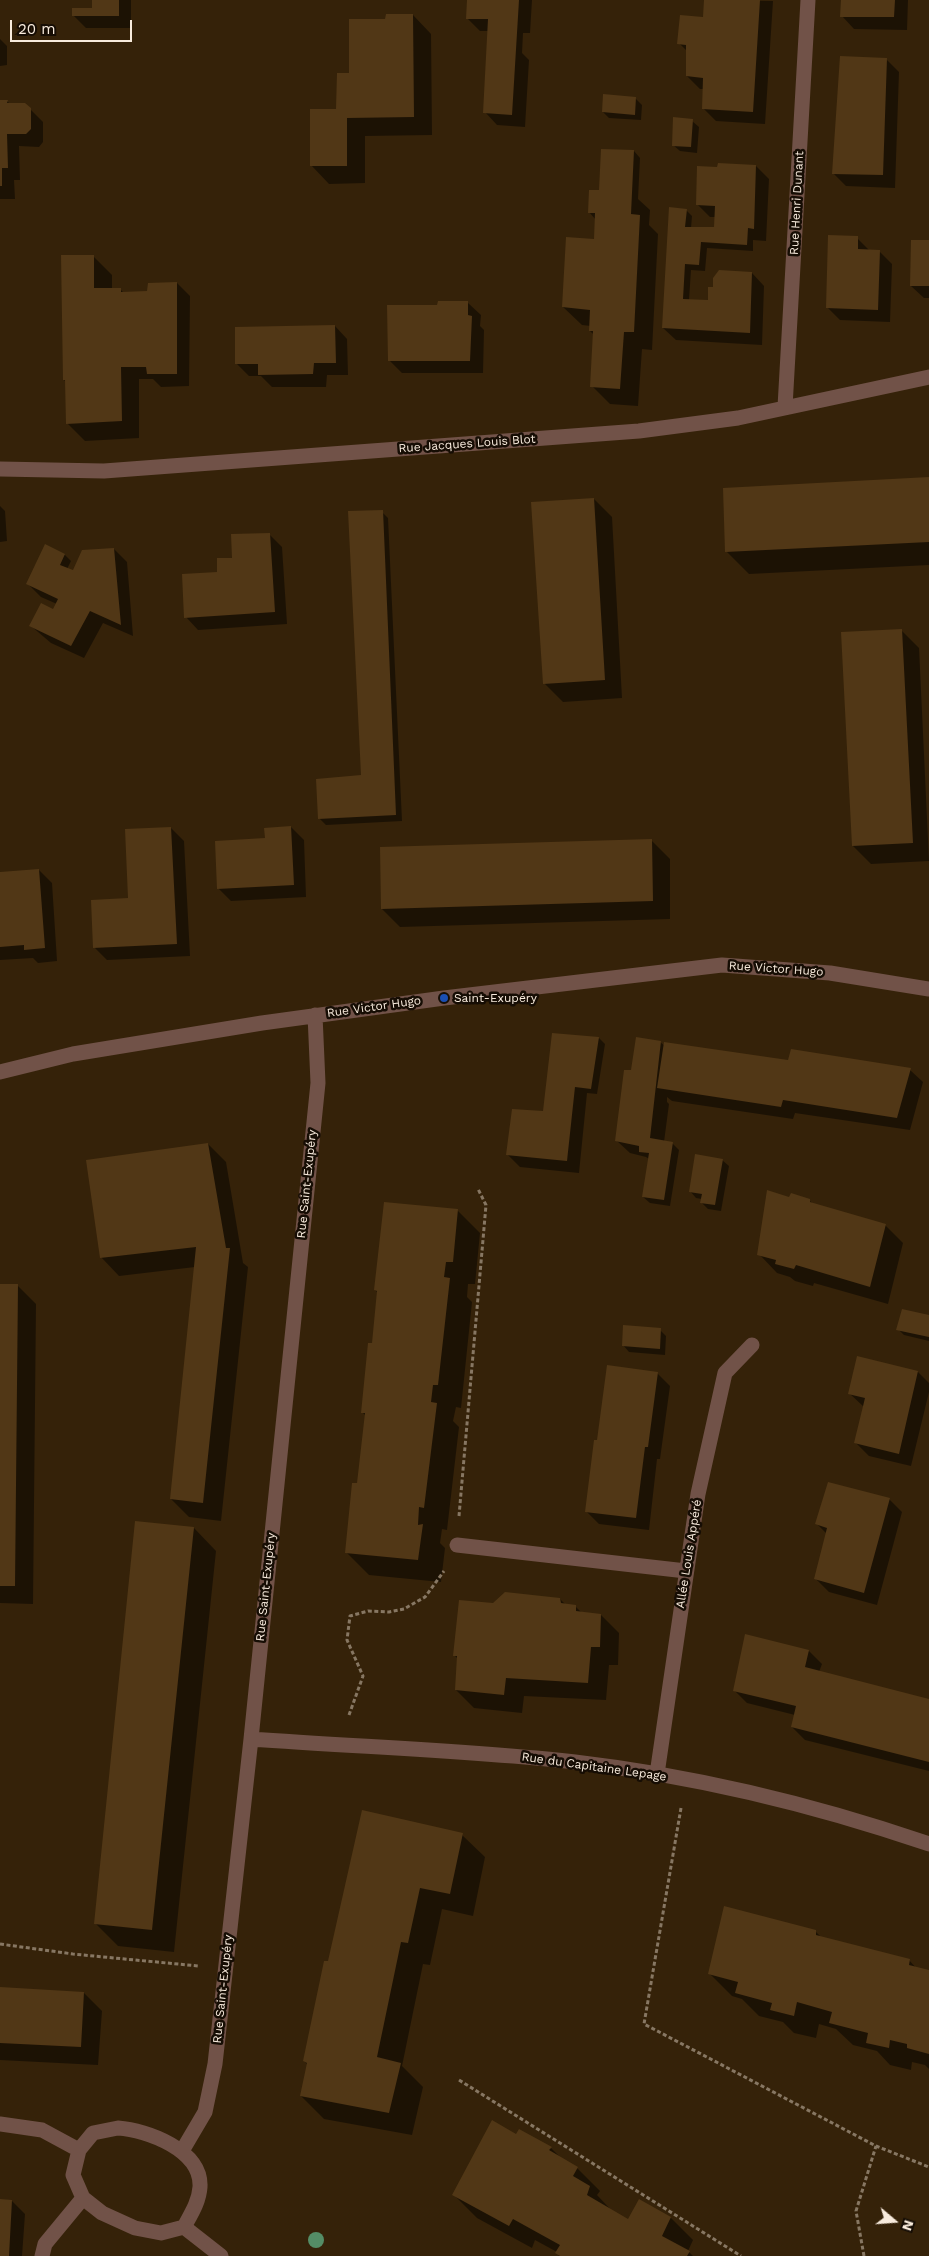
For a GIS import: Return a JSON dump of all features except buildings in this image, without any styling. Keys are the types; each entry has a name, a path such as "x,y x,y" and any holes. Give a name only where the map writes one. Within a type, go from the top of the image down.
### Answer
{"street":[{"name":"Rue Henri Dunant","path":"785,407 808,0"},
{"name":"Rue Jacques Louis Blot","path":"0,469 104,470 638,431 738,418 929,378"},
{"name":"Rue Victor Hugo","path":"0,1072 73,1054 315,1015 722,966 830,973 929,989"},
{"name":"Rue Saint-Exupéry","path":"182,2151 205,2112 215,2064 251,1739 318,1083 315,1015"},
{"name":"Allée Louis Appéré","path":"657,1774 698,1494 725,1373 752,1345"},
{"path":"457,1545 686,1571"},
{"name":"Rue du Capitaine Lepage","path":"251,1739 577,1762 657,1774 779,1799 929,1844"},
{"path":"0,2124 42,2130 80,2150"},
{"path":"118,2128 146,2133 182,2151 194,2168 200,2185 196,2204 184,2227 162,2233 134,2228 102,2212 83,2198 73,2175 80,2150 93,2133 118,2128"},
{"path":"42,2256 45,2244 83,2198"},
{"path":"184,2227 221,2256"}],"path":[{"path":"338,1744 363,1676 347,1640 350,1616 368,1611 389,1612 404,1609 425,1597 449,1564 457,1545 486,1204 478,1189"},
{"path":"686,1780 644,2024 876,2146 929,2167"},
{"path":"0,1944 73,1954 226,1969"},
{"path":"459,2080 741,2256"},
{"path":"864,2256 856,2211 876,2146"}],"place":[{"name":"Saint-Exupéry","path":"444,998"}]}
